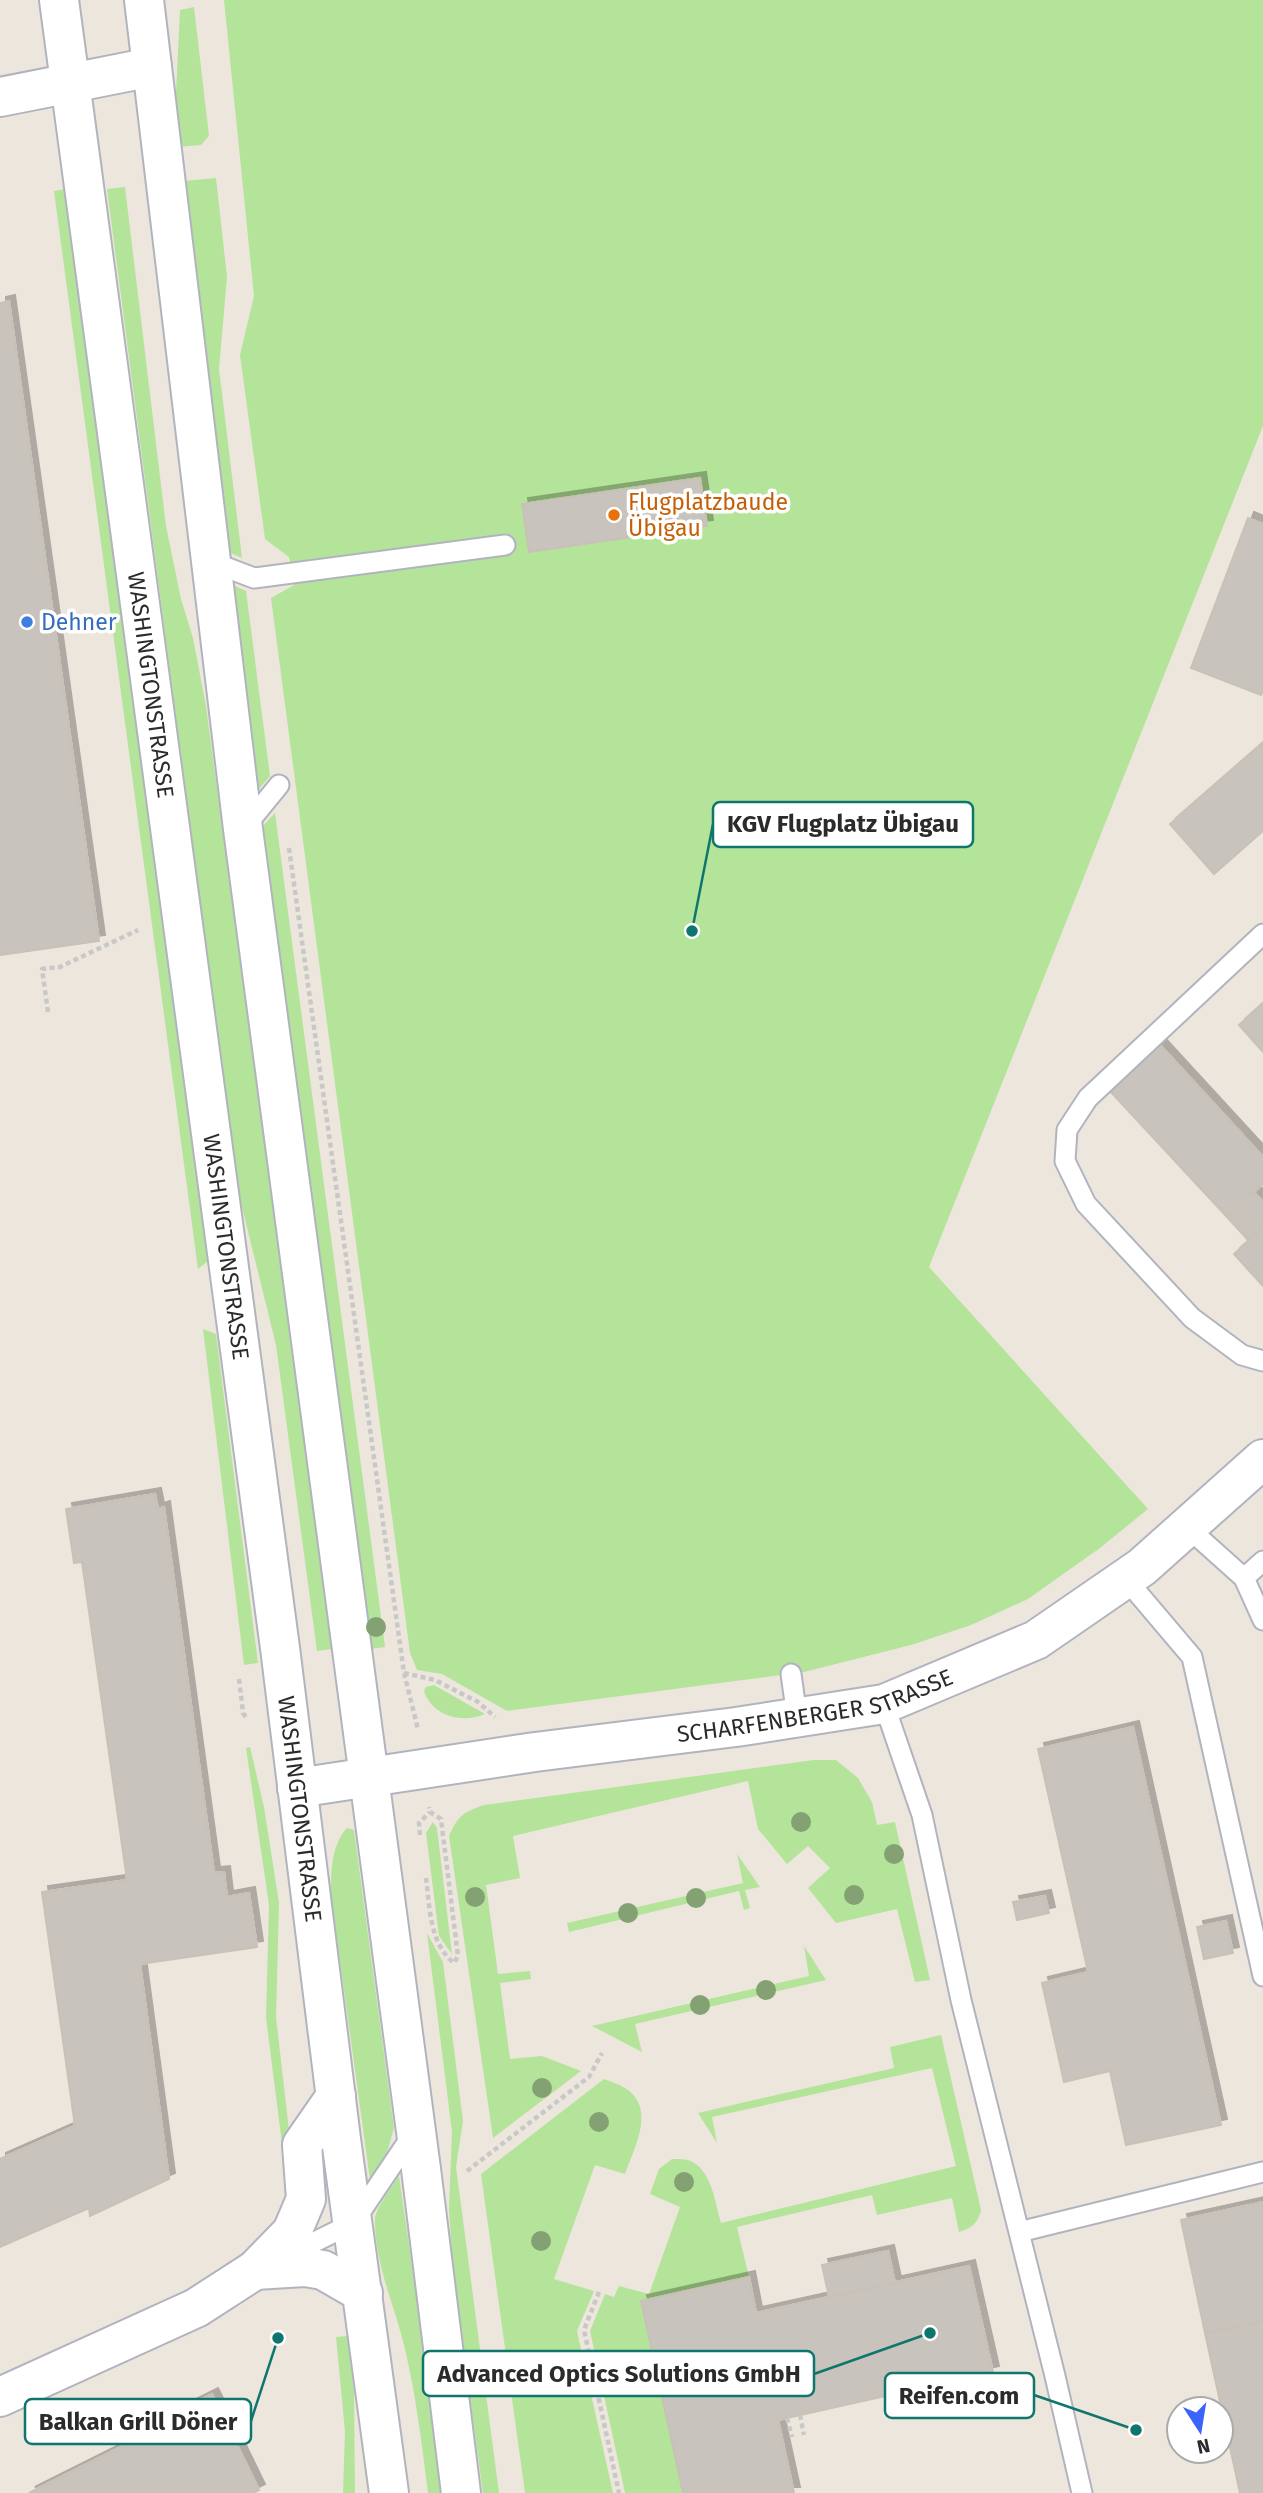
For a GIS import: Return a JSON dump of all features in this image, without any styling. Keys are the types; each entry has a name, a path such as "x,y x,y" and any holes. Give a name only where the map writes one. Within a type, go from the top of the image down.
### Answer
{"main road":[{"name":"WASHINGTONSTRASSE","path":"59,0 280,1648 389,2493"},
{"path":"144,0 243,829 416,2129 461,2493"},
{"path":"0,97 152,67"},
{"name":"SCHARFENBERGER STRASSE","path":"297,1788 884,1704 1035,1640 1125,1578 1263,1459"},
{"path":"0,2397 196,2308 255,2270 292,2232 306,2199 302,2145 336,2095"},
{"path":"255,2270 304,2267 323,2270 363,2293"}],"lane":[{"path":"212,562 254,578 505,545"},
{"path":"243,829 279,785"},
{"path":"1263,934 1088,1098 1067,1130 1065,1161 1086,1204 1192,1318 1242,1355 1263,1361"},
{"path":"1186,1527 1244,1578 1263,1620"},
{"path":"1244,1578 1263,1561"},
{"path":"1125,1578 1192,1657 1263,1976"},
{"path":"791,1674 797,1717"},
{"path":"884,1704 922,1815 961,2000 1082,2493"},
{"path":"255,2270 353,2222 416,2129"},
{"path":"1019,2232 1263,2172"}],"path":[{"path":"279,785 404,1673 419,1730"},
{"path":"48,1012 42,969 60,967 138,930"},
{"path":"404,1673 435,1679 478,1702 535,1752"},
{"name":"WASHINGTONSTRASSE","path":"239,1679 243,1713"},
{"path":"422,1848 419,1823 430,1812 441,1819 458,1956 454,1963 446,1957 433,1932 425,1872"},
{"path":"467,2171 589,2077 602,2053"},
{"path":"599,2291 584,2330 619,2493"},
{"path":"800,2415 804,2435"},
{"path":"787,2418 792,2437"}],"green space":[{"path":"224,0 1263,0 1263,426 929,1267 1148,1509 1100,1548 1028,1599 971,1625 911,1645 804,1672 507,1711 442,1674 417,1670 410,1653 271,598 294,585 289,557 265,539 240,355 254,296"},
{"path":"194,7 209,136 201,145 177,147 176,93 180,10"},
{"path":"216,178 227,277 219,369 242,558 226,551 184,181"},
{"path":"125,187 166,526 206,706 332,1649 317,1651 276,1345 238,1191 107,189"},
{"path":"66,189 208,1261 198,1269 54,191"},
{"path":"231,584 246,591 270,776 259,789"},
{"path":"275,813 385,1647 371,1649 263,826"},
{"path":"203,1329 216,1334 258,1663 244,1665"},
{"path":"434,1685 485,1714 458,1718 441,1712 428,1700 424,1691 426,1687"},
{"path":"250,1747 264,1807 279,1903 276,2017 292,2157 284,2159 266,2018 269,1905 246,1748"},
{"path":"814,1760 836,1760 858,1778 872,1802 877,1825 895,1822 930,1980 915,1982 897,1909 836,1923 808,1888 830,1868 808,1846 787,1864 758,1829 748,1781 513,1836 520,1878 486,1885 498,1974 530,1971 531,1979 500,1983 510,2059 542,2056 581,2071 493,2138 449,1836 458,1819 484,1805"},
{"path":"433,1822 437,1828 452,1954 439,1936 426,1833"},
{"path":"347,1828 354,1830 394,2128 385,2160 371,2187 331,1895 335,1851"},
{"path":"737,1854 760,1887 745,1890 750,1908 744,1910 739,1891 569,1932 567,1923 743,1883"},
{"path":"427,1933 443,1962 463,2121 456,2167 499,2493 483,2493 453,2273 449,2208 452,2132"},
{"path":"804,1946 826,1980 635,2024 642,2052 592,2026 809,1976"},
{"path":"941,2035 981,2210 976,2222 959,2232 952,2198 877,2215 872,2195 737,2227 749,2277 683,2493 625,2493 590,2331 605,2294 614,2297 619,2286 649,2294 680,2207 650,2194 659,2169 672,2159 688,2160 696,2164 711,2187 721,2223 956,2166 932,2068 712,2117 717,2143 698,2113 894,2068 890,2047"},
{"path":"604,2079 623,2087 635,2096 641,2117 637,2141 625,2174 595,2165 554,2279 594,2291 577,2331 613,2493 525,2493 481,2174"},
{"path":"399,2176 445,2493 428,2493 409,2367 378,2251 376,2214"},
{"path":"347,2336 354,2391 355,2493 343,2493 345,2431 336,2337"}],"building":[{"name":"Dehner","path":"9,301 99,941 0,955 0,303"},
{"name":"Flugplatzbaude Übigau","path":"700,478 707,526 529,552 522,504"},
{"path":"1248,518 1263,524 1261,695 1191,668"},
{"path":"1263,743 1263,831 1214,874 1170,824"},
{"path":"1263,1003 1263,1052 1239,1025"},
{"path":"1159,1044 1263,1157 1263,1184 1227,1217 1109,1090"},
{"path":"1254,1192 1263,1202 1263,1227 1248,1240 1227,1217"},
{"path":"1263,1227 1263,1286 1234,1254"},
{"path":"155,1494 158,1509 164,1507 214,1873 224,1872 227,1897 249,1893 257,1947 140,1964 169,2179 90,2216 89,2208 0,2247 0,2159 75,2126 42,1892 127,1880 82,1562 74,1563 66,1509"},
{"path":"1133,1727 1221,2125 1126,2145 1110,2071 1064,2082 1042,1983 1088,1972 1038,1749"},
{"path":"1045,1896 1049,1913 1017,1920 1013,1902"},
{"path":"1226,1921 1233,1953 1204,1959 1197,1927"},
{"path":"1263,2202 1263,2321 1205,2333 1181,2220"},
{"path":"888,2251 895,2283 829,2297 822,2265"},
{"path":"969,2266 993,2372 778,2420 794,2493 683,2493 641,2301 749,2277 756,2313"},
{"path":"1263,2321 1263,2493 1240,2493 1234,2465 1235,2395 1219,2395 1205,2333"},
{"path":"212,2394 259,2490 253,2493 29,2493 143,2436 140,2430"}],"place":[{"name":"Flugplatzbaude Übigau","path":"614,515"},
{"name":"Dehner","path":"27,622"},
{"name":"KGV Flugplatz Übigau","path":"692,931"},
{"name":"Advanced Optics Solutions GmbH","path":"930,2333"},
{"name":"Balkan Grill Döner","path":"278,2338"},
{"name":"Reifen.com","path":"1136,2430"}]}
